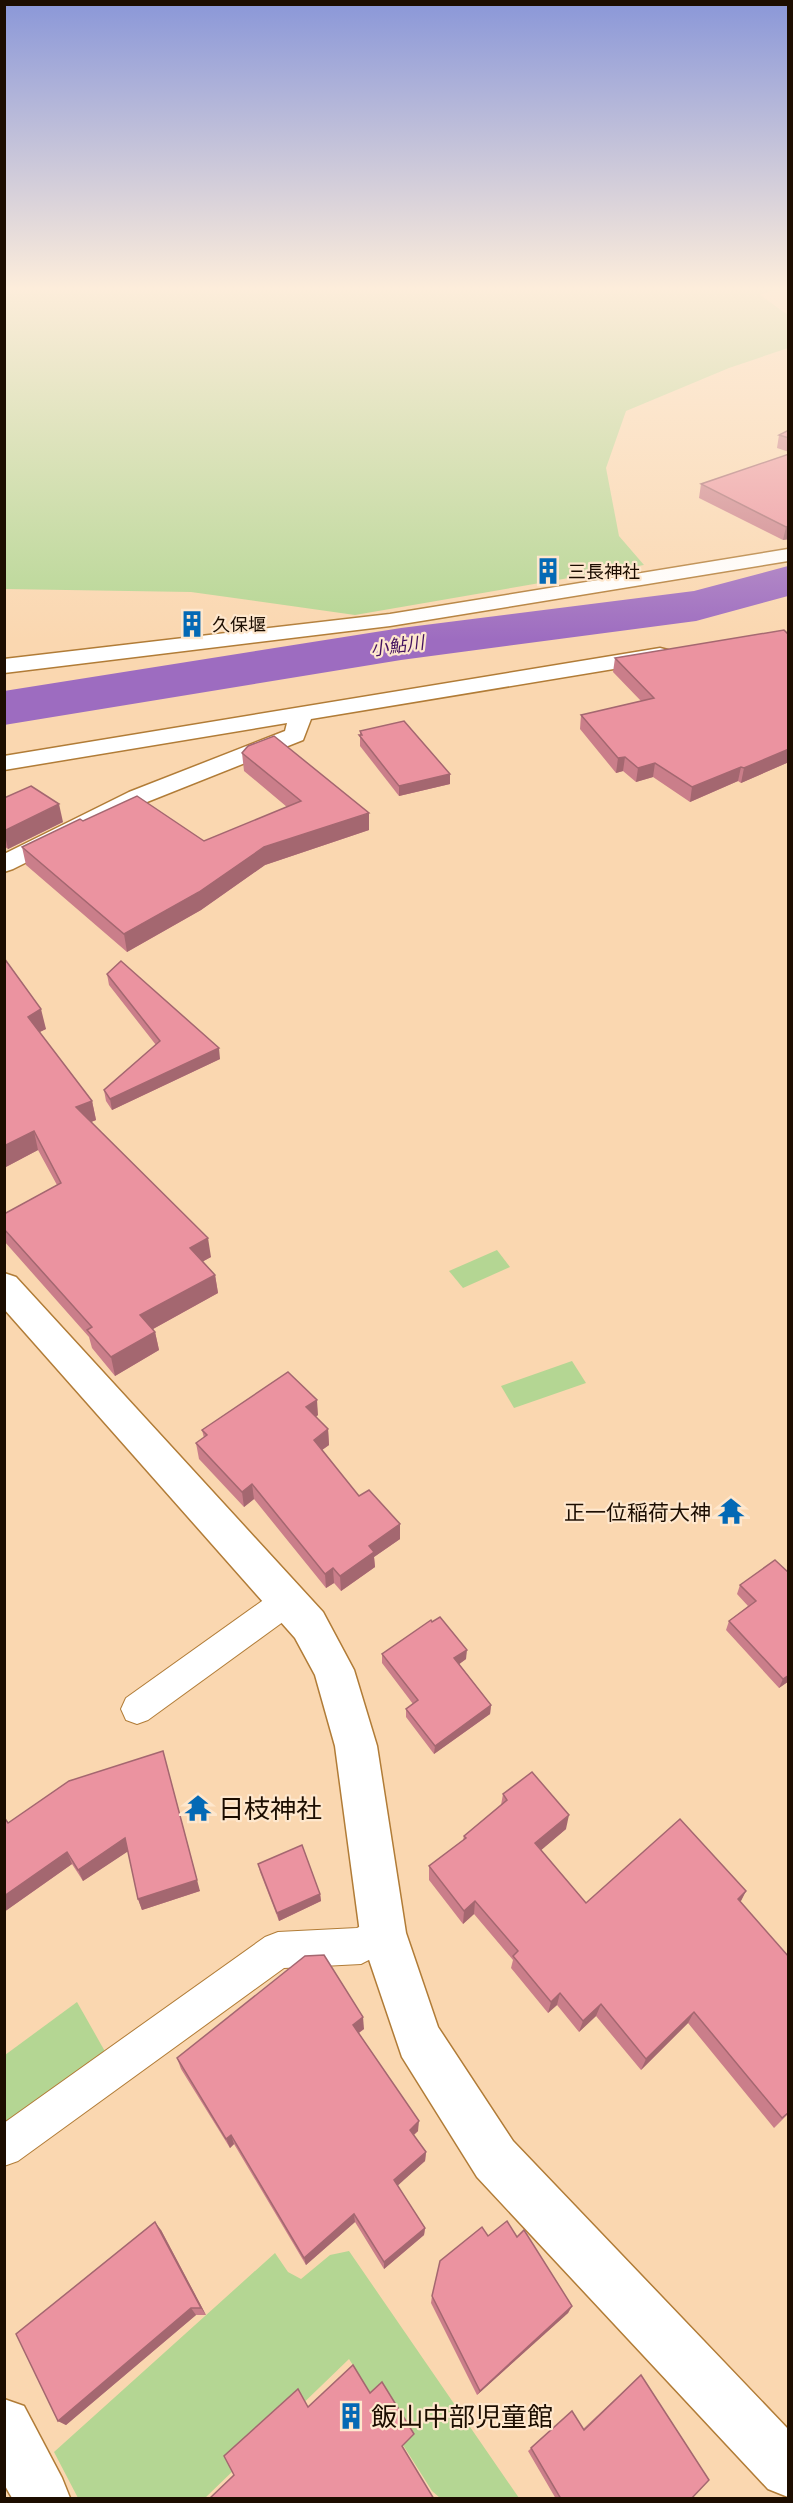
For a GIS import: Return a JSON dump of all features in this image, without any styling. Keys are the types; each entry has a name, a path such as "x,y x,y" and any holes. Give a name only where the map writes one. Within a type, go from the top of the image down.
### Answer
{"street":[{"path":"4,666 390,620 789,555"},
{"path":"4,763 684,650"},
{"path":"4,864 138,797 295,735 301,712"},
{"path":"4,1286 309,1625 334,1670 356,1746 383,1934 419,2040 495,2159 789,2469"},
{"path":"6,2435 42,2499"}],"lane":[{"path":"137,1709 287,1601"},
{"path":"4,2147 278,1950 361,1946 383,1934"}],"green space":[{"path":"5,407 636,407 626,411 606,468 619,536 644,565 355,615 191,592 5,589"},
{"path":"497,1250 510,1267 463,1288 449,1271"},
{"path":"572,1361 586,1383 514,1408 501,1386"},
{"path":"77,2002 107,2055 5,2132 5,2055"},
{"path":"349,2251 519,2498 440,2498 432,2491 349,2359 205,2498 78,2498 54,2452 275,2253 288,2272 301,2279 330,2255"}],"building":[{"path":"789,430 789,438 779,435"},
{"path":"789,454 789,526 786,527 701,484"},
{"path":"784,630 789,632 789,749 744,768 741,767 692,787 655,763 638,768 625,757 618,758 581,715 654,698 615,658"},
{"path":"404,721 450,774 399,786 359,735 362,735 360,731"},
{"path":"274,736 369,813 264,847 199,892 124,934 22,847 80,819 83,821 137,796 204,841 301,801 242,753 248,746"},
{"path":"31,786 59,804 4,831 4,798"},
{"path":"4,958 41,1009 28,1017 92,1101 76,1107 208,1238 190,1248 215,1275 140,1315 155,1332 111,1357 87,1330 92,1327 4,1229 4,1214 61,1183 34,1131 4,1146"},
{"path":"121,961 219,1048 110,1099 104,1090 160,1041 107,974"},
{"path":"288,1372 317,1400 306,1407 328,1429 314,1440 359,1496 369,1490 400,1524 369,1546 374,1552 340,1576 333,1568 325,1574 252,1484 242,1492 196,1443 207,1435 202,1430"},
{"path":"775,1560 789,1573 789,1675 783,1679 729,1621 756,1601 740,1585"},
{"path":"440,1617 467,1650 454,1658 491,1705 435,1746 406,1709 418,1700 382,1654 431,1620 432,1622"},
{"path":"163,1751 197,1880 138,1899 125,1838 78,1870 67,1852 4,1896 4,1817 8,1823 69,1781"},
{"path":"532,1772 569,1815 535,1843 586,1903 680,1819 746,1891 738,1899 789,1957 789,2112 782,2118 694,2012 646,2059 601,2004 583,2021 560,1993 551,2002 513,1956 518,1951 475,1901 464,1911 429,1866 466,1838 464,1836 507,1800 503,1794"},
{"path":"302,1845 320,1894 277,1913 258,1864"},
{"path":"324,1955 363,2017 353,2025 419,2121 410,2130 426,2152 394,2180 425,2228 384,2262 354,2214 304,2258 231,2135 226,2139 177,2058 305,1956"},
{"path":"507,2221 517,2237 524,2230 572,2306 480,2391 432,2296 440,2261 482,2227 488,2236"},
{"path":"155,2222 201,2308 191,2308 58,2421 16,2334"},
{"name":"飯山中部児童館","path":"353,2365 370,2393 382,2382 414,2434 402,2446 434,2499 209,2499 234,2475 224,2456 298,2389 308,2407"},
{"path":"641,2375 709,2480 691,2499 561,2499 531,2448 572,2411 584,2430"}],"waterway":[{"name":"小鮎川","path":"4,708 401,644 696,606 788,581"}],"place":[{"name":"三長神社","path":"548,571"},
{"name":"久保堰","path":"192,624"},
{"name":"正一位稲荷大神","path":"731,1511"},
{"name":"日枝神社","path":"198,1808"},
{"name":"飯山中部児童館","path":"351,2416"}]}
